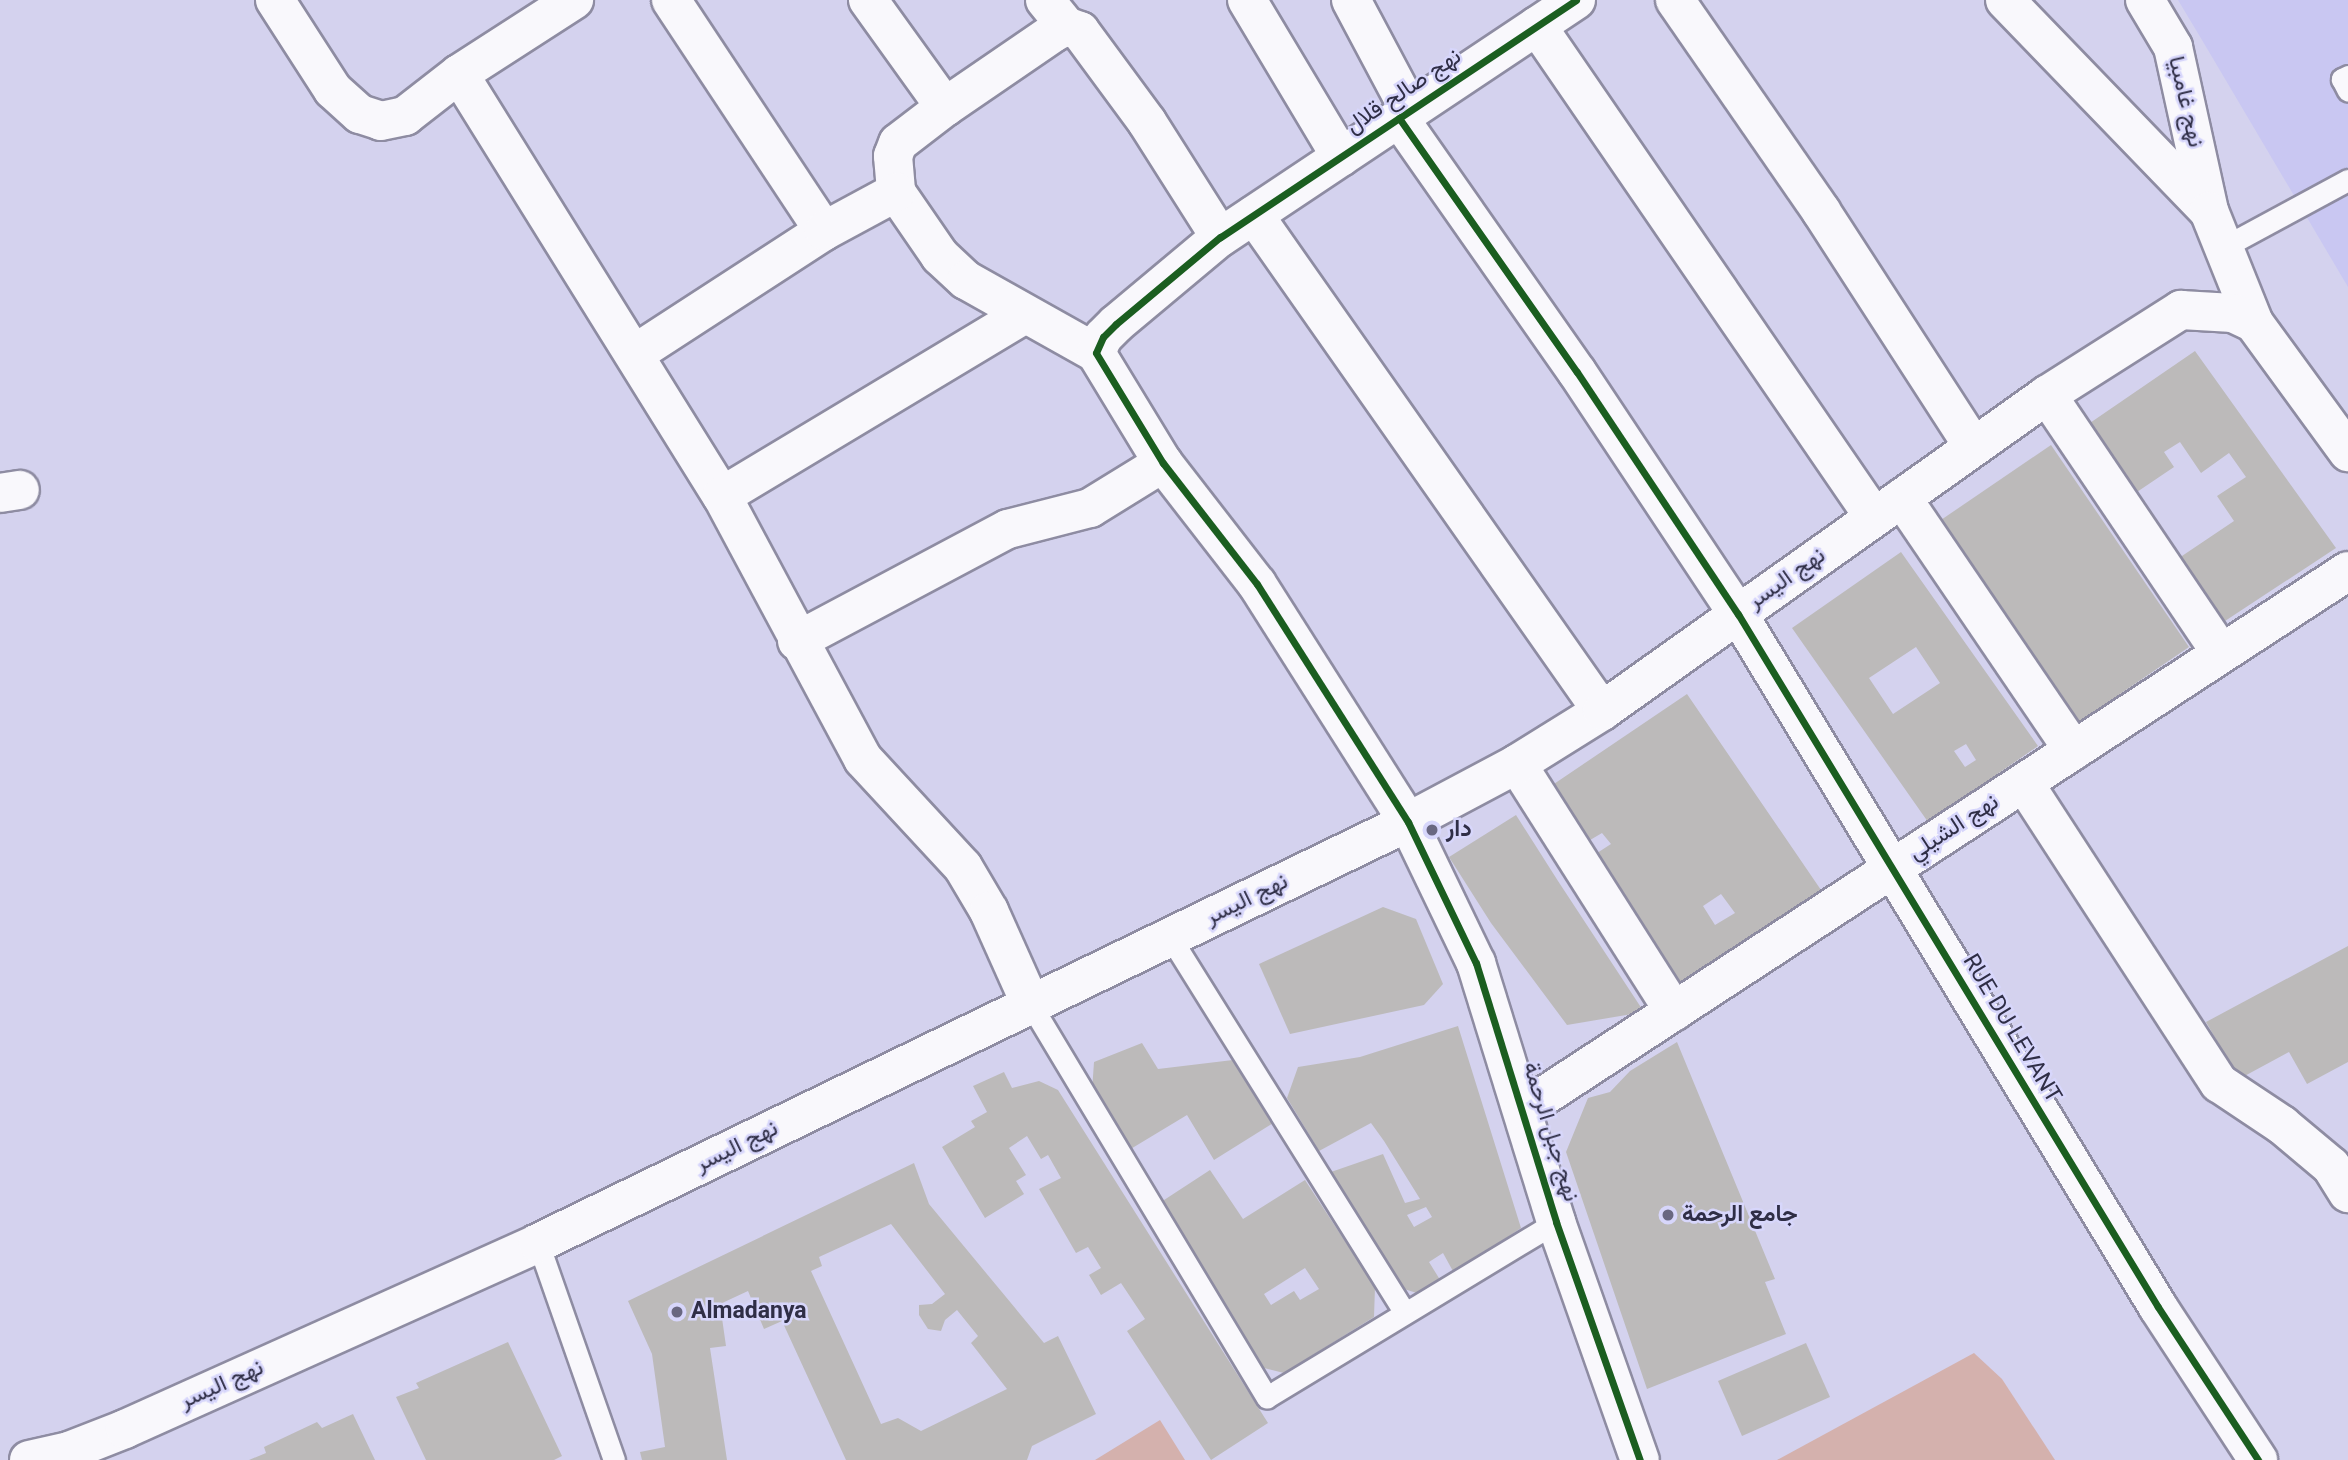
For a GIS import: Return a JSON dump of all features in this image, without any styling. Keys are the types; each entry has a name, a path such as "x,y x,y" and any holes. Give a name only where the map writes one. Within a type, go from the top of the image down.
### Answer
{"street":[{"path":"275,0 333,90 360,114 381,121 405,116 459,74 574,0"},
{"path":"671,0 824,231"},
{"path":"868,0 945,107"},
{"path":"1247,0 1341,157"},
{"name":"RUE DU LEVANT","path":"1351,0 1405,115 1738,614 1891,869 2258,1460"},
{"name":"نهج صالح قلال","path":"1096,353 1102,337 1220,237 1576,0"},
{"path":"1675,0 1821,211 1972,446"},
{"path":"2005,0 2209,211"},
{"name":"نهج غامبيا","path":"2145,0 2173,47 2209,211 2254,323"},
{"path":"1096,353 984,292 940,256 896,192 893,156 898,142 945,107 1056,13 1080,30 1146,122 1220,237"},
{"path":"1537,26 1888,508 2073,750"},
{"path":"459,74 636,353 722,496 797,641 863,759 963,867 989,911 1031,1005"},
{"path":"636,353 824,231 896,192"},
{"path":"1254,215 1602,711"},
{"name":"نهج اليسر","path":"29,1460 69,1451 125,1429 538,1243 1408,822 1517,764 1602,711 1972,446 2181,310 2233,313 2254,323"},
{"path":"722,496 1025,314"},
{"path":"2254,323 2348,451"},
{"name":"نهج جبل الرحمة","path":"1096,353 1163,463 1256,583 1408,822 1476,963 1524,1109 1556,1222 1640,1460"},
{"path":"2047,395 2221,653"},
{"path":"797,641 1008,529 1090,508 1163,463"},
{"name":"نهج الشيلي","path":"1524,1109 2348,570"},
{"path":"1517,764 1674,1011"},
{"path":"2024,783 2219,1083 2282,1125 2331,1166 2348,1193"}],"lane":[{"path":"2348,76 2343,79 2348,91"},
{"path":"2222,248 2348,180"},
{"path":"1170,937 1405,1313"},
{"path":"1031,1005 1267,1397 1556,1222"},
{"path":"538,1243 614,1460"}],"shaded area":[{"path":"2178,0 2348,0 2348,287 2202,40"},
{"path":"1974,1353 2002,1379 2055,1460 1777,1460"},
{"path":"1160,1420 1185,1460 1095,1460"}],"building":[{"path":"2195,351 2336,548 2225,621 2179,558 2234,521 2217,496 2246,477 2229,453 2201,473 2180,442 2164,452 2174,467 2134,494 2087,425"},
{"path":"2051,445 2189,647 2076,724 1938,522"},
{"path":"1901,552 2038,746 1928,822 1792,628","holes":["1916,647 1940,683 1893,714 1869,678","1966,744 1976,760 1965,767 1954,751"]},
{"path":"1687,694 1821,890 1682,985 1594,855 1611,844 1602,833 1585,843 1548,788","holes":["1721,894 1735,913 1715,925 1703,906"]},
{"path":"1516,815 1644,1012 1567,1025 1491,923 1449,857"},
{"path":"1383,907 1416,919 1443,984 1424,1005 1290,1034 1259,964"},
{"path":"2348,946 2348,1062 2307,1084 2289,1052 2239,1079 2206,1022"},
{"path":"1458,1026 1521,1228 1454,1273 1443,1253 1429,1262 1442,1283 1423,1295 1401,1288 1331,1172 1383,1154 1405,1203 1420,1199 1384,1141 1371,1123 1319,1151 1287,1098 1298,1067 1360,1057","holes":["1426,1207 1432,1217 1414,1227 1407,1215"]},
{"name":"جامع الرحمة","path":"1677,1042 1775,1279 1765,1282 1786,1334 1647,1389 1566,1152 1588,1098 1610,1092 1630,1071"},
{"path":"1142,1043 1158,1069 1233,1060 1273,1123 1214,1160 1187,1115 1129,1150 1092,1091 1094,1062"},
{"path":"1004,1072 1012,1088 1039,1081 1058,1090 1268,1423 1211,1460 1127,1331 1145,1319 1121,1283 1101,1295 1089,1275 1101,1268 1088,1247 1076,1253 1039,1189 1061,1178 1048,1155 1041,1159 1027,1136 1009,1148 1026,1175 1016,1181 1024,1194 985,1218 942,1147 975,1127 971,1121 987,1112 973,1086"},
{"name":"Almadanya","path":"914,1163 929,1204 1044,1343 1058,1336 1096,1414 1032,1446 1027,1460 846,1460 782,1321 764,1329 748,1291 720,1304 726,1346 710,1348 727,1460 642,1460 640,1452 665,1447 652,1354 628,1301","holes":["891,1224 945,1294 932,1304 919,1305 919,1315 928,1329 941,1331 945,1320 957,1310 978,1336 971,1343 1007,1389 921,1431 898,1418 881,1424 811,1271 822,1266 819,1257"]},
{"path":"1210,1170 1243,1219 1305,1180 1375,1287 1374,1317 1284,1373 1264,1368 1161,1202","holes":["1305,1268 1319,1289 1300,1300 1294,1291 1271,1305 1264,1294"]},
{"path":"508,1342 562,1456 554,1460 426,1460 396,1397 419,1388 416,1383"},
{"path":"1806,1343 1830,1397 1742,1436 1718,1381"},
{"path":"353,1414 375,1460 249,1460 266,1453 264,1447 317,1422 322,1428"}],"cycle path":[{"path":"1576,0 1220,237 1116,324 1103,337 1096,353 1163,463 1257,584 1408,822 1476,963 1556,1222 1640,1460"},
{"path":"1399,118 1577,372 1738,614 2158,1307 2258,1460"}],"place":[{"name":"دار","path":"1432,830"},
{"name":"جامع الرحمة","path":"1668,1215"},
{"name":"Almadanya","path":"677,1312"}]}
